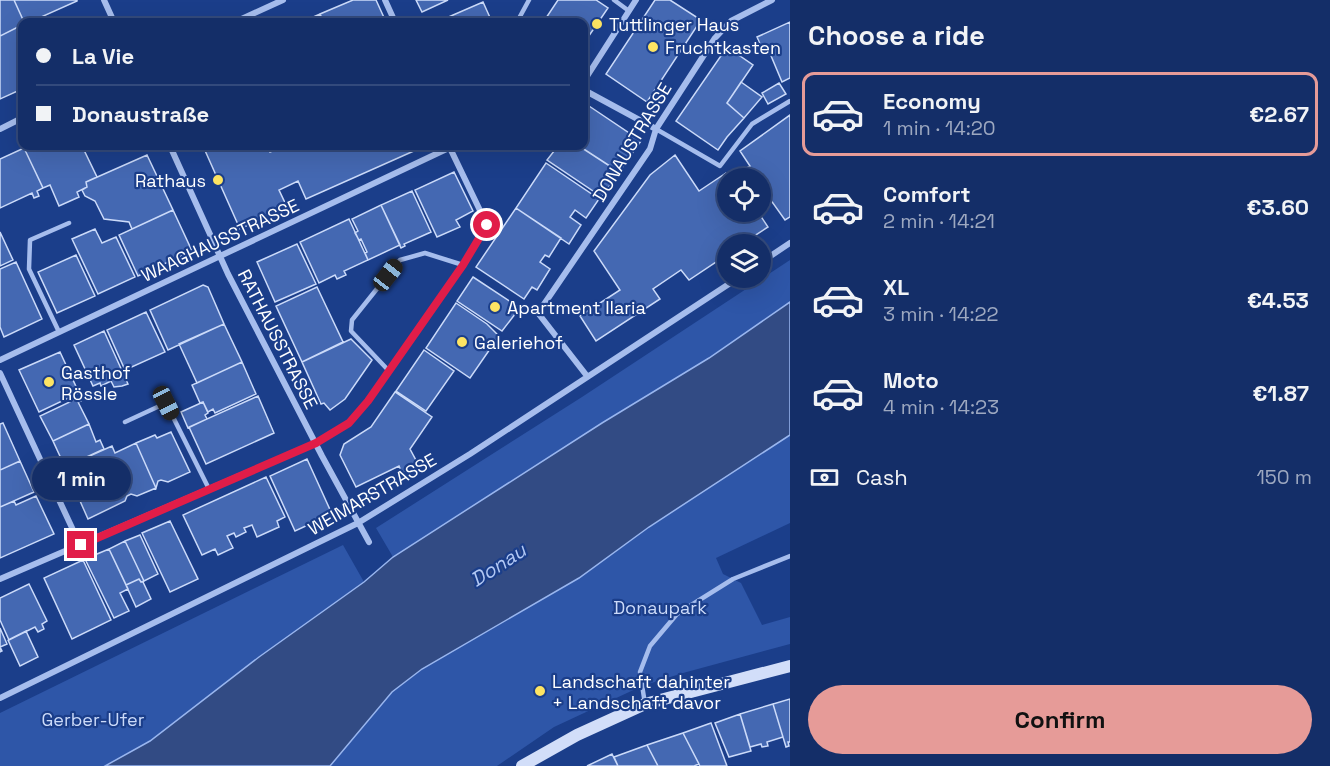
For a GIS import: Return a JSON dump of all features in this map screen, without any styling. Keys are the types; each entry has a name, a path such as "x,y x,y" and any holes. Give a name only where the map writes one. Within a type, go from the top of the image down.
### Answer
{"main road":[{"path":"522,766 577,735 645,704 790,666"}],"street":[{"path":"104,0 112,18"},
{"path":"244,18 283,0"},
{"path":"385,0 392,18"},
{"path":"588,75 636,0"},
{"name":"DONAUSTRASSE","path":"587,376 538,313 650,148 656,129 715,38 731,21 772,0"},
{"path":"588,92 656,129"},
{"path":"0,129 18,120"},
{"name":"RATHAUSSTRASSE","path":"172,150 219,257 369,542"},
{"name":"WAAGHAUSSTRASSE","path":"0,360 443,150"},
{"path":"0,579 316,443 349,423 368,401 463,265 487,225 453,150"},
{"path":"771,255 790,243"},
{"name":"WEIMARSTRASSE","path":"0,699 358,523 470,454 723,288"},
{"path":"0,373 81,545"}],"lane":[{"path":"519,18 529,0"},
{"path":"614,0 630,10"},
{"path":"656,129 720,166 752,124 790,101"},
{"path":"59,332 29,269 30,240 69,223"},
{"path":"389,371 351,331 352,320 400,260 425,253 463,265"},
{"path":"125,422 166,403 209,489"},
{"path":"645,704 640,672 650,646 677,614 733,579 790,555"}],"green space":[{"path":"790,260 790,302 709,358 602,423 393,557 376,528 747,288 771,288 771,273"},
{"name":"Donaupark","path":"790,435 790,523 716,558 723,574 741,583 762,625 790,617 790,644 642,686 554,727 497,766 330,766 392,692 422,669 579,578 649,527"},
{"name":"Gerber-Ufer","path":"343,545 364,582 259,657 150,741 105,766 0,766 0,713"}],"water":[{"name":"Donau","path":"790,302 790,435 649,527 579,578 422,669 392,692 330,766 105,766 150,741 259,657 364,582 393,557 602,423 709,358"}],"building":[{"path":"0,0 14,0 22,18 18,18 18,27 0,36"},
{"path":"14,0 77,0 42,18 22,18"},
{"path":"353,0 376,0 384,18 322,18 320,14"},
{"path":"416,0 448,0 422,12"},
{"name":"Tuttlinger Haus","path":"558,0 596,0 608,8 588,37 588,18 546,18"},
{"name":"Fruchtkasten","path":"655,0 670,0 701,20 647,102 606,74"},
{"path":"483,2 490,18 446,18"},
{"path":"790,22 790,78 782,82 769,51 764,53 757,37"},
{"path":"18,27 18,91 0,99 0,36"},
{"path":"727,47 753,65 727,103 744,118 718,150 676,121"},
{"path":"741,82 762,97 744,118 727,103"},
{"path":"779,83 786,94 768,104 762,93"},
{"path":"588,105 641,141 619,172 585,150 588,150"},
{"path":"790,115 790,217 785,220 771,200 771,168 749,168 750,166 740,151"},
{"path":"20,150 25,150 43,188 37,191 39,196 34,198 32,193 0,208 0,159"},
{"path":"25,150 84,150 97,177 86,182 87,187 77,192 79,197 59,206 50,185 43,188"},
{"name":"Rathaus","path":"205,150 269,150 270,152 275,150 416,150 306,199 298,181 279,190 287,207 240,229"},
{"path":"555,150 585,150 619,172 602,197 547,160"},
{"path":"147,155 173,210 132,229 129,222 104,219 95,201 85,196 82,190 87,187 86,182"},
{"path":"675,155 699,191 717,179 717,222 765,222 768,227 757,234 717,234 717,261 689,280 681,270 653,289 660,299 596,341 580,316 620,290 594,251 650,175"},
{"path":"546,163 599,199 586,218 575,210 570,217 581,225 569,244 516,208"},
{"path":"454,172 473,211 456,220 460,227 437,237 415,190"},
{"path":"412,191 431,232 404,244 405,246 401,248 381,205"},
{"path":"381,205 400,245 368,260 361,239 359,240 355,233 358,231 352,219"},
{"path":"516,208 561,238 549,257 545,255 540,262 550,269 537,290 532,287 524,299 476,267"},
{"path":"173,210 192,251 138,276 119,235"},
{"path":"349,219 368,260 344,271 346,275 337,279 335,275 319,283 300,242"},
{"path":"95,229 102,243 116,237 135,277 98,294 72,239"},
{"path":"0,232 13,260 0,266"},
{"path":"297,244 316,284 275,302 257,262"},
{"path":"76,255 95,296 57,313 38,272"},
{"path":"16,262 42,319 4,337 0,327 0,269"},
{"path":"473,277 519,309 502,331 457,301"},
{"path":"203,285 208,287 224,324 168,350 150,310"},
{"path":"317,287 343,342 302,362 276,306"},
{"name":"Galeriehof","path":"456,303 487,324 499,336 470,378 426,348"},
{"path":"146,312 165,352 125,370 107,330"},
{"path":"224,324 242,362 197,383 179,344"},
{"path":"104,331 128,384 114,387 111,381 101,386 100,383 93,386 74,345"},
{"path":"351,339 372,360 345,399 330,410 324,403 321,404 302,362"},
{"path":"424,350 454,371 426,411 396,391"},
{"name":"Gasthof Rössle","path":"60,352 79,393 39,412 19,370"},
{"path":"242,362 256,394 215,413 213,409 208,412 203,402 200,403 192,385"},
{"path":"395,392 432,417 410,449 418,464 402,473 399,466 356,487 340,455 344,444 371,427"},
{"path":"258,396 274,433 206,464 189,427"},
{"path":"80,397 81,401 78,402 89,424 53,441 40,416"},
{"path":"203,402 208,413 205,415 207,419 188,428 181,412"},
{"path":"3,423 20,461 0,470 0,424"},
{"path":"89,424 96,442 100,440 104,449 65,467 53,441"},
{"path":"171,432 190,472 168,482 158,481 156,488 136,443 155,435 157,438"},
{"path":"136,443 156,488 137,496 131,494 125,501 88,519 65,467 112,446 115,453"},
{"path":"307,459 332,514 295,531 270,476"},
{"path":"20,461 34,492 0,507 0,470"},
{"path":"266,477 285,517 277,521 279,527 257,537 252,525 244,528 246,532 236,537 234,533 227,536 233,548 218,555 215,549 202,555 183,515"},
{"path":"36,496 54,534 0,558 0,507 14,501 16,505"},
{"path":"170,521 198,579 170,592 142,533"},
{"path":"140,535 158,574 144,581 125,541"},
{"path":"125,541 144,581 141,582 139,579 126,585 109,549"},
{"path":"109,549 128,589 120,593 129,611 114,618 85,559"},
{"path":"83,560 111,620 72,639 44,578"},
{"path":"139,579 143,582 151,599 136,607 126,585"},
{"path":"29,584 47,621 42,624 44,629 38,632 35,627 9,640 0,620 0,598"},
{"path":"0,628 7,644 0,647"},
{"path":"26,631 38,657 20,666 8,640"},
{"path":"790,699 790,742 786,747 773,704"},
{"path":"773,704 783,737 767,742 768,746 762,747 761,744 750,747 740,714"},
{"path":"740,714 751,751 729,757 715,723"},
{"path":"711,723 727,766 700,766 683,733"},
{"path":"683,733 699,764 658,766 647,745"},
{"path":"647,745 658,766 618,766 614,757"},
{"path":"612,754 618,766 587,766"}],"place":[{"name":"Tuttlinger Haus","path":"597,24"},
{"name":"Fruchtkasten","path":"653,47"},
{"name":"Rathaus","path":"218,180"},
{"name":"Apartment Ilaria","path":"495,307"},
{"name":"Galeriehof","path":"462,342"},
{"name":"Gasthof Rössle","path":"49,382"},
{"name":"Landschaft dahinter + Landschaft davor","path":"540,691"}],"route":[{"path":"81,545 316,443 349,423 368,401 463,265 487,225"}]}
